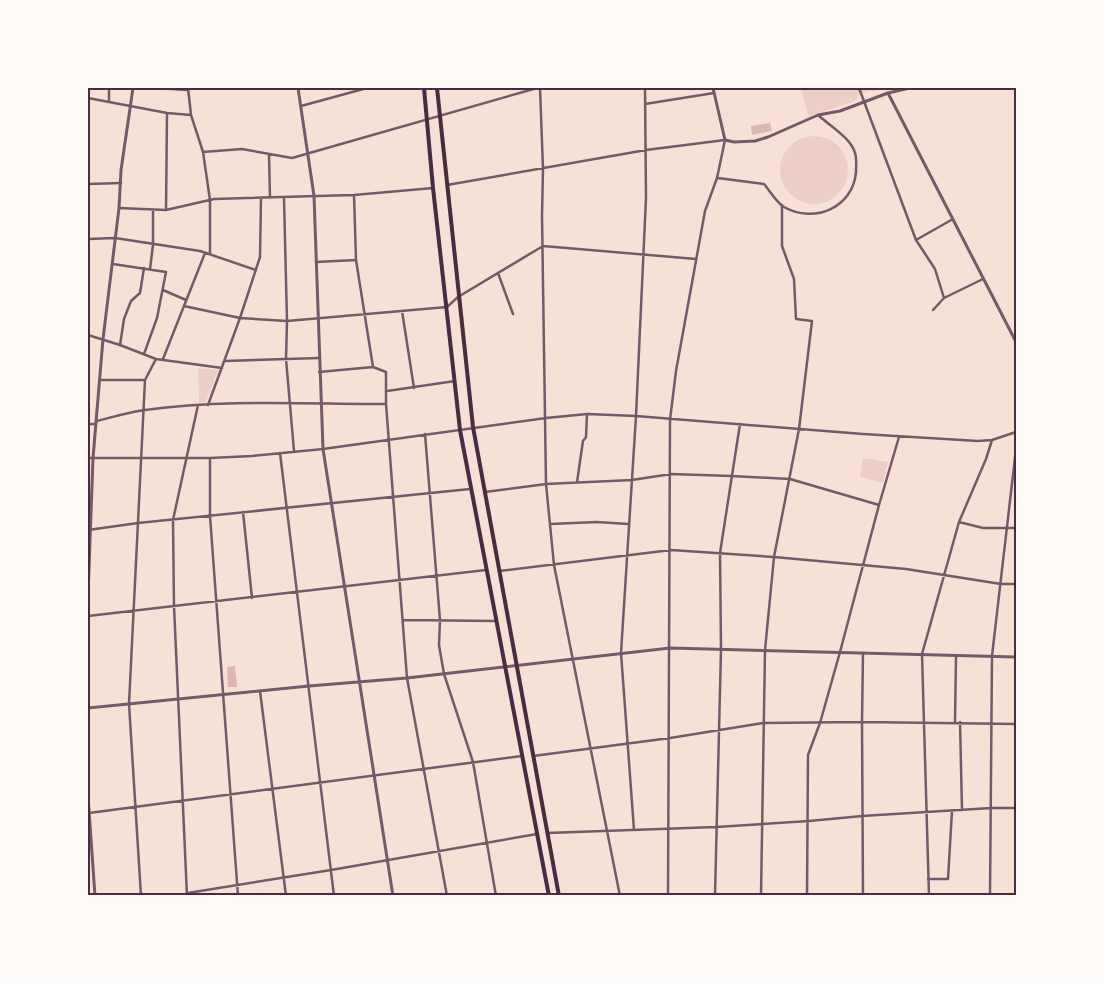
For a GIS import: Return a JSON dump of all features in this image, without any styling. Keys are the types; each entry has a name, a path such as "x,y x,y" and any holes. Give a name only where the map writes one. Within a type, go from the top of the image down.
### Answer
{"main road":[{"path":"424,88 433,188 460,430 548,896"},
{"path":"437,88 473,427 558,896"}],"street":[{"path":"109,88 109,102"},
{"path":"88,596 93,458 103,339 133,88"},
{"path":"154,88 188,89 191,115 203,152 210,200 210,254"},
{"path":"298,88 314,196 323,448 393,896"},
{"path":"301,106 366,88"},
{"path":"203,152 242,149 292,158 538,88 543,169 546,484 554,565 620,896"},
{"path":"634,830 621,654 636,416 646,198 645,88"},
{"path":"668,896 671,550 670,420 676,371 705,211 717,178 725,140 713,88"},
{"path":"859,88 916,240 935,269 944,298"},
{"path":"447,185 646,150 725,140 734,142 768,138 818,115 840,111 910,88"},
{"path":"645,104 714,94"},
{"path":"888,94 1016,342"},
{"path":"88,98 167,113 191,115"},
{"path":"166,210 167,113"},
{"path":"717,178 764,184 782,205 792,210 808,214 831,211 848,196 855,181 855,152 848,142 818,115"},
{"path":"269,154 270,198"},
{"path":"88,184 121,183"},
{"path":"119,208 166,210 210,200 354,195 433,188"},
{"path":"354,195 356,260 373,367"},
{"path":"208,405 260,257 261,198"},
{"path":"284,198 286,359 294,451"},
{"path":"761,896 765,650 774,557 790,479 812,321 796,319 794,279 782,246 782,205"},
{"path":"150,269 153,244 153,210"},
{"path":"916,240 953,219"},
{"path":"88,239 115,238 205,252 256,270"},
{"path":"184,306 240,318 287,321 447,307 458,298 543,246 696,259"},
{"path":"163,359 205,252"},
{"path":"316,262 356,260"},
{"path":"113,264 166,272 157,318 144,354"},
{"path":"120,345 124,319 130,301 140,293 144,268"},
{"path":"498,273 512,314"},
{"path":"933,310 944,298 983,279"},
{"path":"163,290 186,300"},
{"path":"402,311 414,388"},
{"path":"88,335 156,359 222,368"},
{"path":"225,361 319,358"},
{"path":"141,896 129,704 145,380 156,359"},
{"path":"319,372 373,367 386,372 386,404 407,678 447,896"},
{"path":"100,380 145,380"},
{"path":"387,391 455,382"},
{"path":"88,424 144,410 198,405 290,403 386,404"},
{"path":"187,894 174,606 173,520 198,405"},
{"path":"577,482 583,441 586,437 587,414"},
{"path":"88,458 210,458 280,453 587,414 978,441 992,440 1016,432"},
{"path":"715,896 720,730 720,553 740,424"},
{"path":"425,434 440,620 439,645 444,674 473,762 496,896"},
{"path":"807,896 808,755 820,723 879,505 900,437"},
{"path":"928,896 922,654 959,522 986,460 992,440"},
{"path":"990,896 992,656 1016,449"},
{"path":"280,453 334,896"},
{"path":"210,458 210,516 238,896"},
{"path":"484,492 546,484 632,480 671,474 732,476 790,479 879,505"},
{"path":"89,530 138,523 470,489"},
{"path":"243,512 252,598"},
{"path":"550,524 597,522 628,524"},
{"path":"959,522 984,528 1016,528"},
{"path":"499,572 671,550 906,569 1000,584 1016,584"},
{"path":"88,616 486,570"},
{"path":"403,620 496,620"},
{"path":"88,708 505,668 516,665 670,648 1016,657"},
{"path":"863,653 863,896"},
{"path":"955,722 956,656"},
{"path":"260,691 286,896"},
{"path":"960,722 962,810"},
{"path":"533,756 763,724 960,722 1016,724"},
{"path":"88,813 522,756"},
{"path":"88,796 96,896"},
{"path":"547,833 716,827 862,816 1016,808 1016,802"},
{"path":"928,879 948,879 952,811"},
{"path":"169,896 487,844 537,834"}],"shaded area":[{"path":"801,88 888,88 863,93 857,96 857,99 853,102 808,116"},
{"path":"770,123 772,131 752,135 751,126"},
{"path":"814,136 827,139 838,146 845,157 848,170 845,183 838,194 827,201 814,204 801,201 790,194 783,183 780,170 783,157 790,146 801,139"},
{"path":"198,368 218,370 206,402 199,402"},
{"path":"863,458 888,462 883,483 860,477"},
{"path":"235,666 237,687 228,687 227,667"}]}
